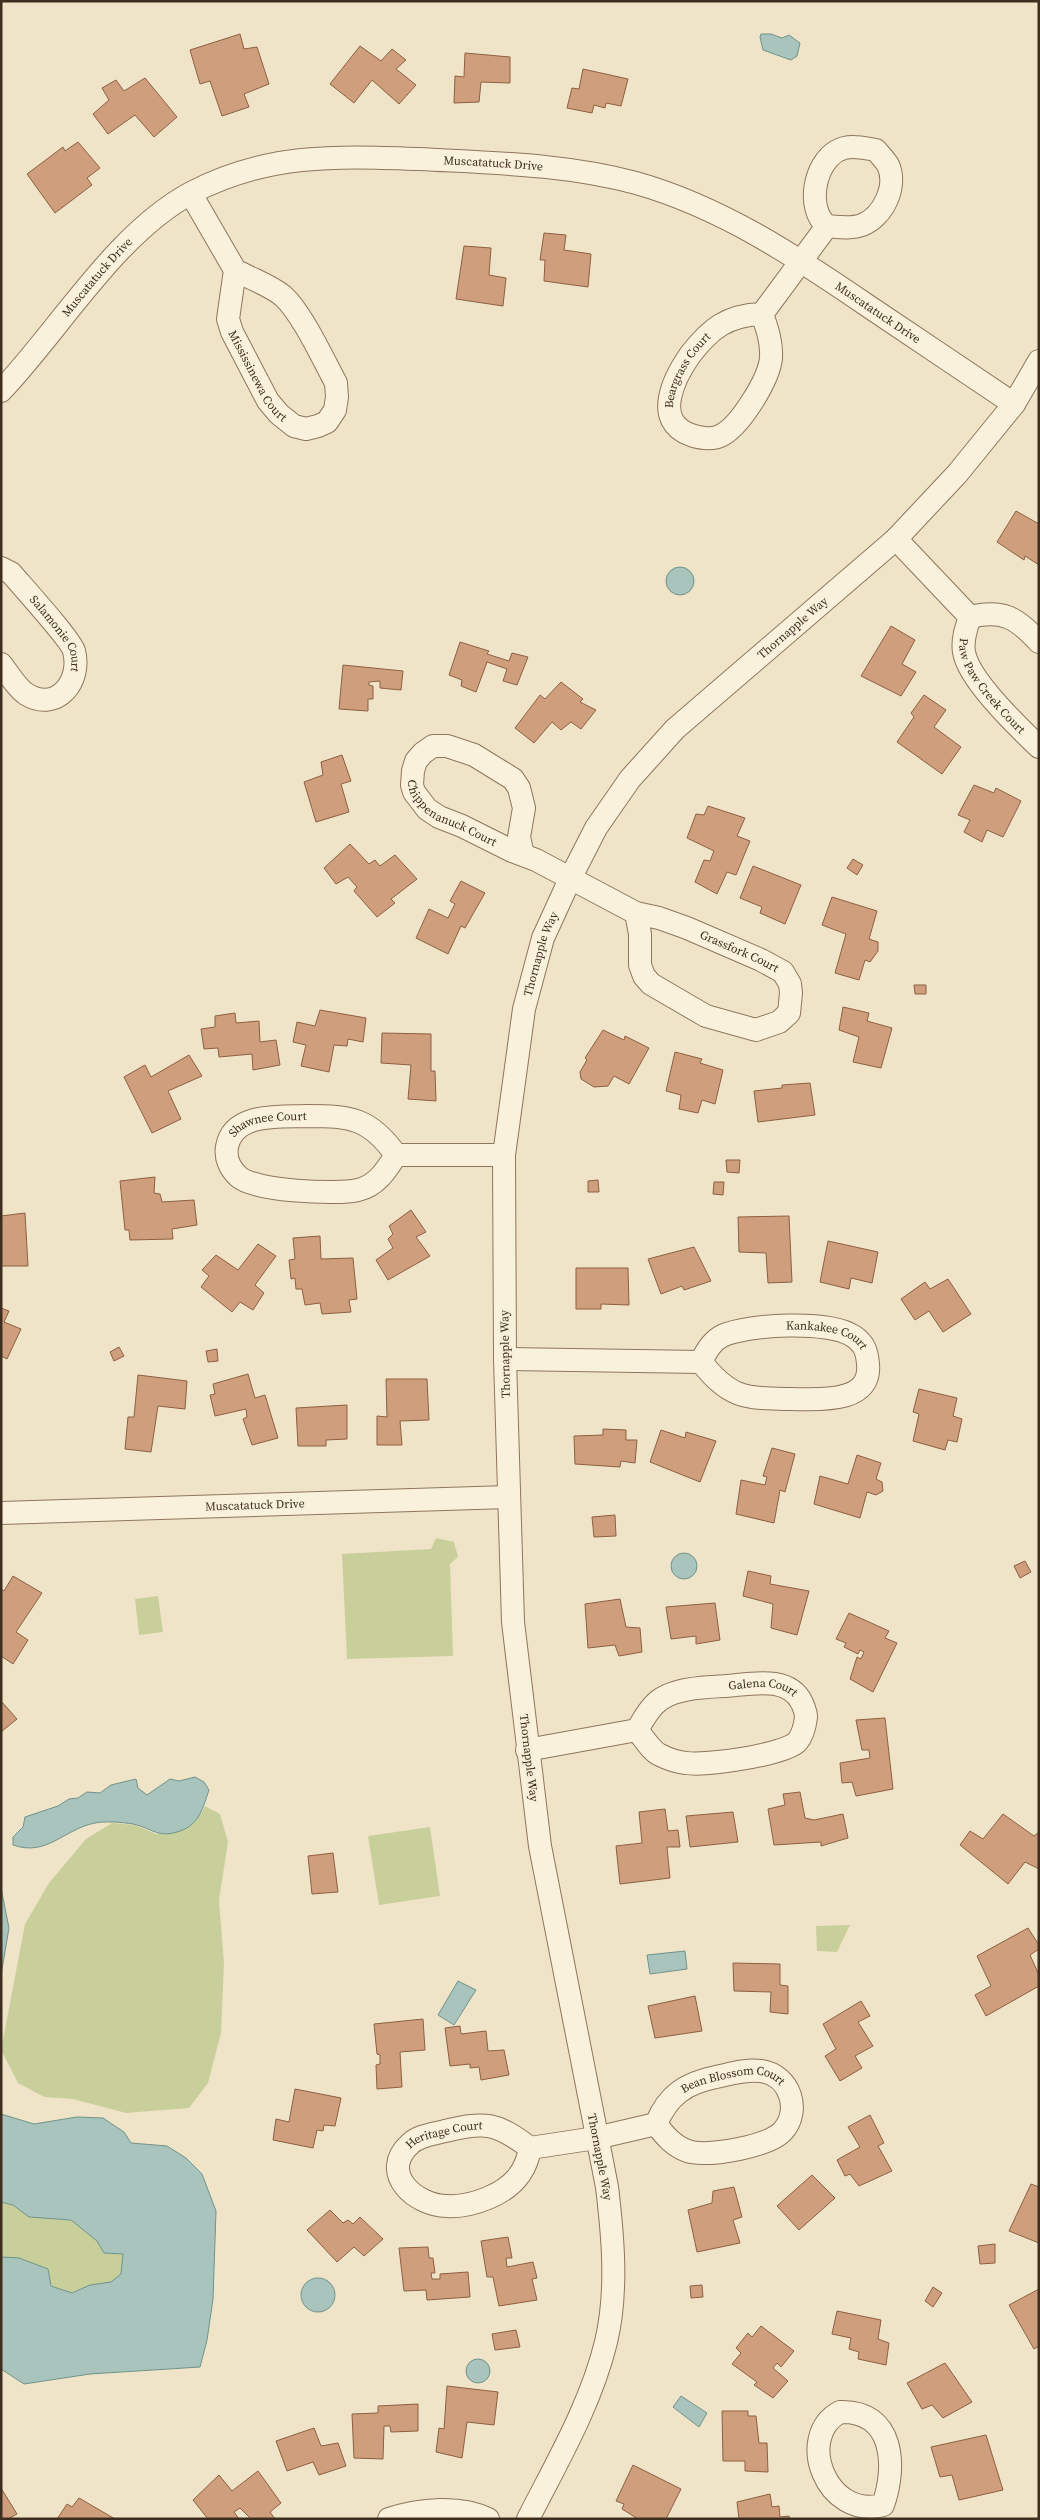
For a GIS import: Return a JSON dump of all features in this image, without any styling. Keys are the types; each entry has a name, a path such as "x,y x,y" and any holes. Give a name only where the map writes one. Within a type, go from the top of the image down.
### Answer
{"street":[{"name":"Muscatatuck Drive","path":"3,386 114,258 162,213 191,194 249,170 281,161 314,157 465,162 564,169 600,174 678,196 718,214 800,260 1014,404"},
{"path":"191,194 236,270"},
{"path":"762,314 800,260 827,226"},
{"name":"Mississinewa Court","path":"236,270 273,289 284,297 294,309 336,383 337,397 335,410 327,422 306,429 294,426 279,414 268,401 232,332 228,319 236,270"},
{"name":"Beargrass Court","path":"742,314 762,314 770,339 771,358 767,374 743,415 720,436 701,438 681,431 671,417 669,401 676,376 712,329 742,314"},
{"name":"Thornapple Way","path":"528,2519 590,2391 606,2341 612,2288 614,2238 607,2187 540,1846 513,1622 505,1359 504,1155 524,1009 543,938 570,879 596,828 630,779 675,729 896,539 957,474 1014,404 1039,361"},
{"name":"Paw Paw Creek Court","path":"896,539 970,617"},
{"name":"Salamonie Court","path":"1,568 11,573 73,648 76,667 69,687 53,698 41,699 27,694 19,687 1,664"},
{"name":"Paw Paw Creek Court","path":"970,617 979,615 1014,618 1039,642"},
{"name":"Paw Paw Creek Court","path":"970,617 964,636 964,650 967,662 998,704 1039,747"},
{"name":"Chippenanuck Court","path":"523,855 519,837 524,808 519,788 513,779 474,755 447,746 433,746 422,753 416,763 412,785 414,792 427,809 438,817 523,855 570,879"},
{"name":"Grassfork Court","path":"570,879 636,913 659,918 687,928 761,960 783,972 790,984 792,993 789,1013 779,1022 756,1030 706,1016 651,984 644,976 640,965 640,934 636,913"},
{"name":"Shawnee Court","path":"321,1116 342,1117 366,1124 384,1138 396,1155 384,1174 374,1183 359,1190 315,1191 265,1188 251,1184 239,1177 230,1166 226,1154 229,1136 239,1125 253,1120 278,1117 321,1116"},
{"path":"396,1155 504,1155"},
{"name":"Kankakee Court","path":"831,1328 843,1330 860,1342 867,1350 869,1371 867,1379 851,1394 836,1399 744,1397 715,1380 701,1362 708,1348 721,1337 744,1329 831,1328"},
{"path":"505,1359 701,1362"},
{"name":"Muscatatuck Drive","path":"1,1513 508,1497"},
{"name":"Galena Court","path":"773,1683 784,1685 800,1698 806,1713 804,1729 798,1741 789,1748 778,1752 720,1761 686,1764 672,1760 658,1754 637,1730 654,1705 664,1697 674,1693 723,1686 773,1683"},
{"path":"527,1750 637,1730"},
{"name":"Bean Blossom Court","path":"761,2071 774,2076 790,2093 793,2105 790,2120 782,2132 771,2140 716,2153 690,2152 672,2143 656,2124 663,2107 691,2084 738,2072 761,2071"},
{"path":"530,2148 596,2138 656,2124"},
{"name":"Heritage Court","path":"480,2125 494,2126 508,2132 530,2148 528,2163 519,2178 497,2194 469,2204 448,2206 427,2203 405,2187 398,2170 400,2161 410,2144 422,2136 453,2129 480,2125"},
{"path":"389,2519 414,2512 438,2511 461,2512 488,2519"}],"green space":[{"path":"436,1538 454,1542 458,1557 450,1564 453,1656 347,1659 342,1554 431,1549"},
{"path":"158,1596 163,1632 139,1635 135,1599"},
{"path":"205,1806 220,1814 228,1842 219,1900 224,1963 221,2033 208,2083 189,2108 126,2113 73,2099 44,2097 18,2083 1,2050 25,1924 49,1883 86,1839 112,1823 135,1825 156,1834 169,1834 181,1831 201,1814"},
{"path":"430,1827 440,1896 379,1905 368,1836"},
{"path":"850,1925 837,1952 817,1951 816,1926"},
{"path":"1,2202 13,2205 29,2217 71,2220 97,2241 104,2253 124,2253 121,2274 111,2282 90,2285 72,2293 51,2286 48,2269 19,2258 1,2257"}],"water":[{"path":"761,34 771,34 782,38 789,35 800,43 797,56 791,60 763,50"},
{"path":"680,567 690,571 694,581 690,591 680,595 670,591 666,581 670,571"},
{"path":"684,1553 694,1556 697,1566 694,1576 684,1579 674,1576 671,1566 674,1556"},
{"path":"195,1777 204,1782 209,1790 200,1814 192,1824 180,1831 166,1834 133,1824 99,1822 84,1826 46,1845 25,1848 13,1845 13,1837 23,1827 25,1817 58,1806 69,1799 78,1798 87,1792 100,1793 111,1785 136,1779 138,1788 147,1795 170,1779 179,1781"},
{"path":"1,1888 9,1928 1,1975"},
{"path":"685,1951 687,1969 650,1974 647,1955"},
{"path":"458,1981 476,1990 454,2025 438,2015"},
{"path":"1,2114 34,2124 77,2117 103,2118 124,2132 131,2143 167,2146 186,2158 202,2174 216,2211 213,2299 207,2340 200,2367 90,2374 24,2384 1,2369 1,2257 19,2258 48,2269 51,2286 72,2293 90,2285 111,2282 121,2274 123,2254 104,2253 97,2241 71,2220 29,2217 13,2205 1,2202"},
{"path":"318,2278 330,2283 335,2295 330,2307 318,2312 306,2307 301,2295 306,2283"},
{"path":"473,2359 483,2359 490,2366 490,2376 483,2383 473,2383 466,2376 466,2366"},
{"path":"681,2396 707,2413 699,2427 673,2407"}],"building":[{"path":"240,34 244,49 257,47 269,84 244,94 249,107 222,116 210,81 200,84 190,50"},
{"path":"360,46 381,61 392,49 406,60 396,69 416,85 399,104 372,80 354,103 330,84"},
{"path":"465,53 510,57 510,83 481,82 479,102 454,103 455,76 464,77"},
{"path":"583,69 628,79 621,106 606,103 605,108 594,105 592,113 567,108 572,88 579,89"},
{"path":"145,78 177,117 154,137 135,115 108,134 93,114 109,100 102,88 116,80 124,91"},
{"path":"78,142 100,168 87,178 92,185 55,213 27,174 63,147 65,151"},
{"path":"544,233 566,235 564,250 591,254 588,287 544,281 545,260 540,260"},
{"path":"464,246 491,248 489,275 506,278 503,306 456,299"},
{"path":"1016,511 1039,524 1039,565 1025,556 1024,560 997,542"},
{"path":"891,626 915,640 902,664 916,672 901,696 861,676"},
{"path":"460,642 489,651 487,654 509,661 512,653 528,657 517,685 503,681 507,669 487,662 476,692 461,686 462,680 449,675"},
{"path":"343,665 403,671 401,690 380,688 380,681 369,682 369,685 373,686 373,699 368,699 368,711 339,709"},
{"path":"561,682 583,699 580,702 596,710 581,729 571,722 561,730 552,722 534,743 515,728 540,695 545,699"},
{"path":"924,695 946,710 934,727 961,747 942,774 897,742 914,717 911,713"},
{"path":"342,755 351,781 341,784 349,812 316,822 304,782 323,775 321,762"},
{"path":"974,785 994,793 996,788 1021,801 1003,837 987,830 982,842 964,832 970,820 958,815"},
{"path":"708,806 745,818 737,836 750,841 736,875 727,872 717,894 695,882 704,860 710,861 714,851 687,838 696,814 704,815"},
{"path":"350,844 369,864 375,860 380,866 395,855 417,879 391,899 395,903 377,917 354,891 357,887 348,877 336,884 324,868"},
{"path":"853,859 863,865 857,875 847,868"},
{"path":"753,866 801,885 785,924 760,913 762,907 740,898"},
{"path":"461,881 485,893 465,928 461,926 448,954 416,938 429,909 448,918 455,904 450,901"},
{"path":"832,897 877,911 869,939 878,942 878,951 870,962 865,960 859,980 835,973 846,934 822,925"},
{"path":"914,985 926,985 926,994 915,994"},
{"path":"843,1007 869,1013 867,1021 892,1028 881,1068 853,1062 859,1037 839,1030"},
{"path":"320,1010 366,1018 363,1042 348,1039 347,1046 334,1045 329,1072 301,1066 306,1045 293,1042 297,1022 315,1026"},
{"path":"235,1013 236,1023 259,1021 260,1042 276,1040 280,1065 253,1070 252,1054 219,1057 218,1048 204,1049 201,1029 215,1027 215,1016"},
{"path":"603,1030 624,1040 625,1036 649,1048 629,1084 614,1076 608,1086 594,1087 581,1079 580,1072 587,1060 585,1058"},
{"path":"382,1033 431,1034 431,1071 435,1071 436,1101 408,1099 411,1065 381,1063"},
{"path":"675,1052 702,1059 700,1063 723,1070 715,1104 702,1100 698,1113 679,1109 681,1095 666,1091"},
{"path":"189,1055 202,1076 168,1091 181,1119 152,1133 124,1077 145,1065 151,1077"},
{"path":"810,1083 815,1115 758,1122 754,1091 782,1088 782,1085"},
{"path":"726,1160 740,1160 739,1173 727,1172"},
{"path":"155,1177 154,1193 160,1194 162,1202 194,1200 197,1225 172,1229 173,1239 130,1240 129,1230 125,1230 120,1181"},
{"path":"598,1180 599,1192 588,1192 588,1181"},
{"path":"714,1182 724,1182 723,1195 713,1194"},
{"path":"411,1210 426,1232 416,1237 430,1256 388,1280 376,1260 393,1248 388,1239 393,1234 389,1226"},
{"path":"25,1213 28,1266 1,1266 1,1216"},
{"path":"789,1216 792,1282 768,1283 766,1253 739,1252 738,1217"},
{"path":"320,1236 321,1259 353,1258 357,1299 349,1300 351,1312 322,1314 320,1303 305,1305 302,1289 296,1289 295,1278 291,1279 289,1260 295,1259 293,1238"},
{"path":"828,1241 878,1252 872,1283 851,1278 849,1289 820,1282"},
{"path":"258,1244 276,1256 255,1285 264,1293 253,1310 240,1302 232,1312 201,1287 209,1276 202,1270 216,1255 238,1270"},
{"path":"694,1247 711,1281 684,1290 682,1286 661,1294 648,1259"},
{"path":"576,1268 628,1268 629,1305 601,1304 601,1309 576,1309"},
{"path":"948,1279 971,1314 943,1332 929,1311 915,1320 901,1299 925,1282 930,1289"},
{"path":"1,1308 9,1311 4,1322 21,1329 7,1359 1,1356"},
{"path":"119,1347 124,1356 114,1361 110,1352"},
{"path":"217,1349 218,1361 208,1362 206,1351"},
{"path":"248,1374 255,1398 265,1395 278,1438 252,1445 243,1419 247,1417 246,1409 215,1416 210,1395 215,1394 213,1384"},
{"path":"138,1375 187,1381 185,1409 158,1406 151,1452 125,1449 128,1417 134,1417"},
{"path":"386,1379 427,1379 429,1420 400,1421 402,1445 377,1445 377,1416 387,1417"},
{"path":"919,1389 957,1398 953,1416 962,1419 957,1442 948,1440 945,1450 913,1441 919,1414 913,1412"},
{"path":"347,1405 347,1439 326,1440 326,1446 298,1446 296,1408"},
{"path":"603,1429 626,1430 626,1440 637,1440 635,1463 621,1461 620,1467 575,1464 574,1436 603,1435"},
{"path":"661,1430 685,1438 686,1432 716,1441 700,1482 650,1462"},
{"path":"772,1448 795,1454 785,1492 780,1490 774,1523 736,1514 741,1480 765,1485 767,1477 763,1476"},
{"path":"857,1455 881,1463 876,1479 882,1482 883,1491 876,1495 867,1492 860,1518 814,1504 820,1476 848,1484"},
{"path":"615,1515 616,1536 594,1537 592,1517"},
{"path":"1025,1561 1031,1572 1020,1578 1014,1566"},
{"path":"748,1571 771,1576 770,1584 809,1591 797,1635 771,1628 773,1604 743,1596"},
{"path":"13,1576 42,1593 16,1632 28,1640 13,1664 1,1656 1,1589 4,1591"},
{"path":"620,1599 626,1627 640,1628 642,1652 619,1656 615,1645 588,1648 585,1604"},
{"path":"715,1603 720,1640 696,1644 696,1636 671,1639 666,1607"},
{"path":"849,1613 889,1631 885,1638 897,1643 873,1692 850,1679 857,1657 861,1659 864,1652 860,1650 858,1654 844,1647 846,1643 836,1639"},
{"path":"1,1701 17,1719 1,1732"},
{"path":"885,1718 893,1789 856,1796 852,1782 842,1783 840,1763 870,1758 869,1750 862,1750 856,1720"},
{"path":"800,1792 805,1818 814,1820 843,1814 848,1838 821,1846 821,1842 774,1845 768,1809 785,1805 783,1794"},
{"path":"665,1809 668,1831 678,1830 680,1847 667,1847 670,1878 620,1884 616,1846 642,1843 639,1812"},
{"path":"733,1812 738,1842 690,1847 686,1816"},
{"path":"1003,1814 1034,1836 1039,1832 1039,1869 1025,1862 1008,1884 960,1845 970,1831 983,1839"},
{"path":"333,1853 338,1892 312,1894 308,1856"},
{"path":"1028,1928 1039,1945 1039,1949 1030,1955 1039,1975 1039,1986 986,2016 975,1995 991,1986 977,1956"},
{"path":"733,1963 780,1964 780,1985 788,1986 788,2014 770,2012 771,1992 734,1991"},
{"path":"695,1996 702,2031 655,2038 648,2006"},
{"path":"861,2001 870,2016 858,2022 873,2046 855,2056 862,2068 840,2081 825,2056 836,2049 823,2024"},
{"path":"423,2019 425,2050 400,2052 402,2087 377,2089 376,2065 380,2064 380,2055 377,2054 374,2024"},
{"path":"460,2026 461,2034 486,2031 488,2051 504,2050 509,2075 481,2080 479,2067 470,2068 470,2064 450,2066 445,2028"},
{"path":"295,2089 341,2098 335,2126 324,2125 323,2131 317,2130 313,2148 273,2140 276,2119 289,2122"},
{"path":"870,2115 884,2143 878,2146 892,2171 859,2186 850,2174 845,2176 837,2160 860,2147 848,2127"},
{"path":"812,2175 835,2198 799,2230 777,2206"},
{"path":"1031,2184 1039,2187 1039,2243 1009,2231"},
{"path":"734,2187 742,2217 733,2220 740,2243 697,2252 688,2210 712,2203 713,2191"},
{"path":"330,2210 343,2223 348,2220 353,2224 360,2217 383,2239 364,2256 354,2247 337,2262 307,2230"},
{"path":"508,2237 512,2258 506,2258 507,2267 533,2262 537,2278 532,2279 537,2300 499,2306 493,2277 487,2277 481,2241"},
{"path":"995,2244 995,2263 980,2264 978,2246"},
{"path":"428,2247 429,2258 433,2258 435,2273 431,2273 432,2279 440,2279 440,2274 468,2272 470,2297 427,2300 426,2290 404,2291 399,2248"},
{"path":"702,2285 703,2297 691,2298 690,2286"},
{"path":"933,2287 942,2293 933,2307 925,2301"},
{"path":"1039,2289 1039,2346 1034,2349 1009,2305"},
{"path":"837,2311 881,2320 878,2339 889,2343 886,2365 858,2359 859,2352 849,2349 851,2338 832,2334"},
{"path":"761,2326 794,2351 781,2367 777,2363 773,2368 788,2381 773,2398 754,2385 757,2382 732,2364 741,2353 736,2348 748,2333 752,2337"},
{"path":"516,2330 520,2347 495,2350 492,2334"},
{"path":"945,2363 972,2402 943,2418 932,2405 922,2409 907,2383"},
{"path":"447,2386 498,2392 494,2425 467,2422 462,2458 436,2452 439,2428 444,2429"},
{"path":"418,2404 418,2431 391,2432 390,2426 384,2426 383,2459 354,2458 352,2414 378,2413 378,2406"},
{"path":"722,2411 748,2411 748,2416 756,2416 759,2443 767,2443 768,2472 745,2471 745,2461 723,2461"},
{"path":"314,2428 321,2446 338,2443 346,2466 319,2475 313,2462 287,2471 276,2441"},
{"path":"986,2435 1003,2490 959,2500 952,2475 940,2477 931,2447"},
{"path":"633,2465 681,2489 666,2519 638,2519 622,2509 624,2504 616,2501"},
{"path":"258,2471 281,2503 270,2512 275,2519 251,2519 240,2508 234,2512 239,2519 208,2519 193,2500 219,2475 232,2491"},
{"path":"1,2488 17,2514 8,2519 1,2519"},
{"path":"770,2494 772,2507 779,2506 780,2517 789,2516 790,2519 739,2519 737,2502"},
{"path":"79,2498 115,2519 57,2519 67,2504 72,2507"}]}
